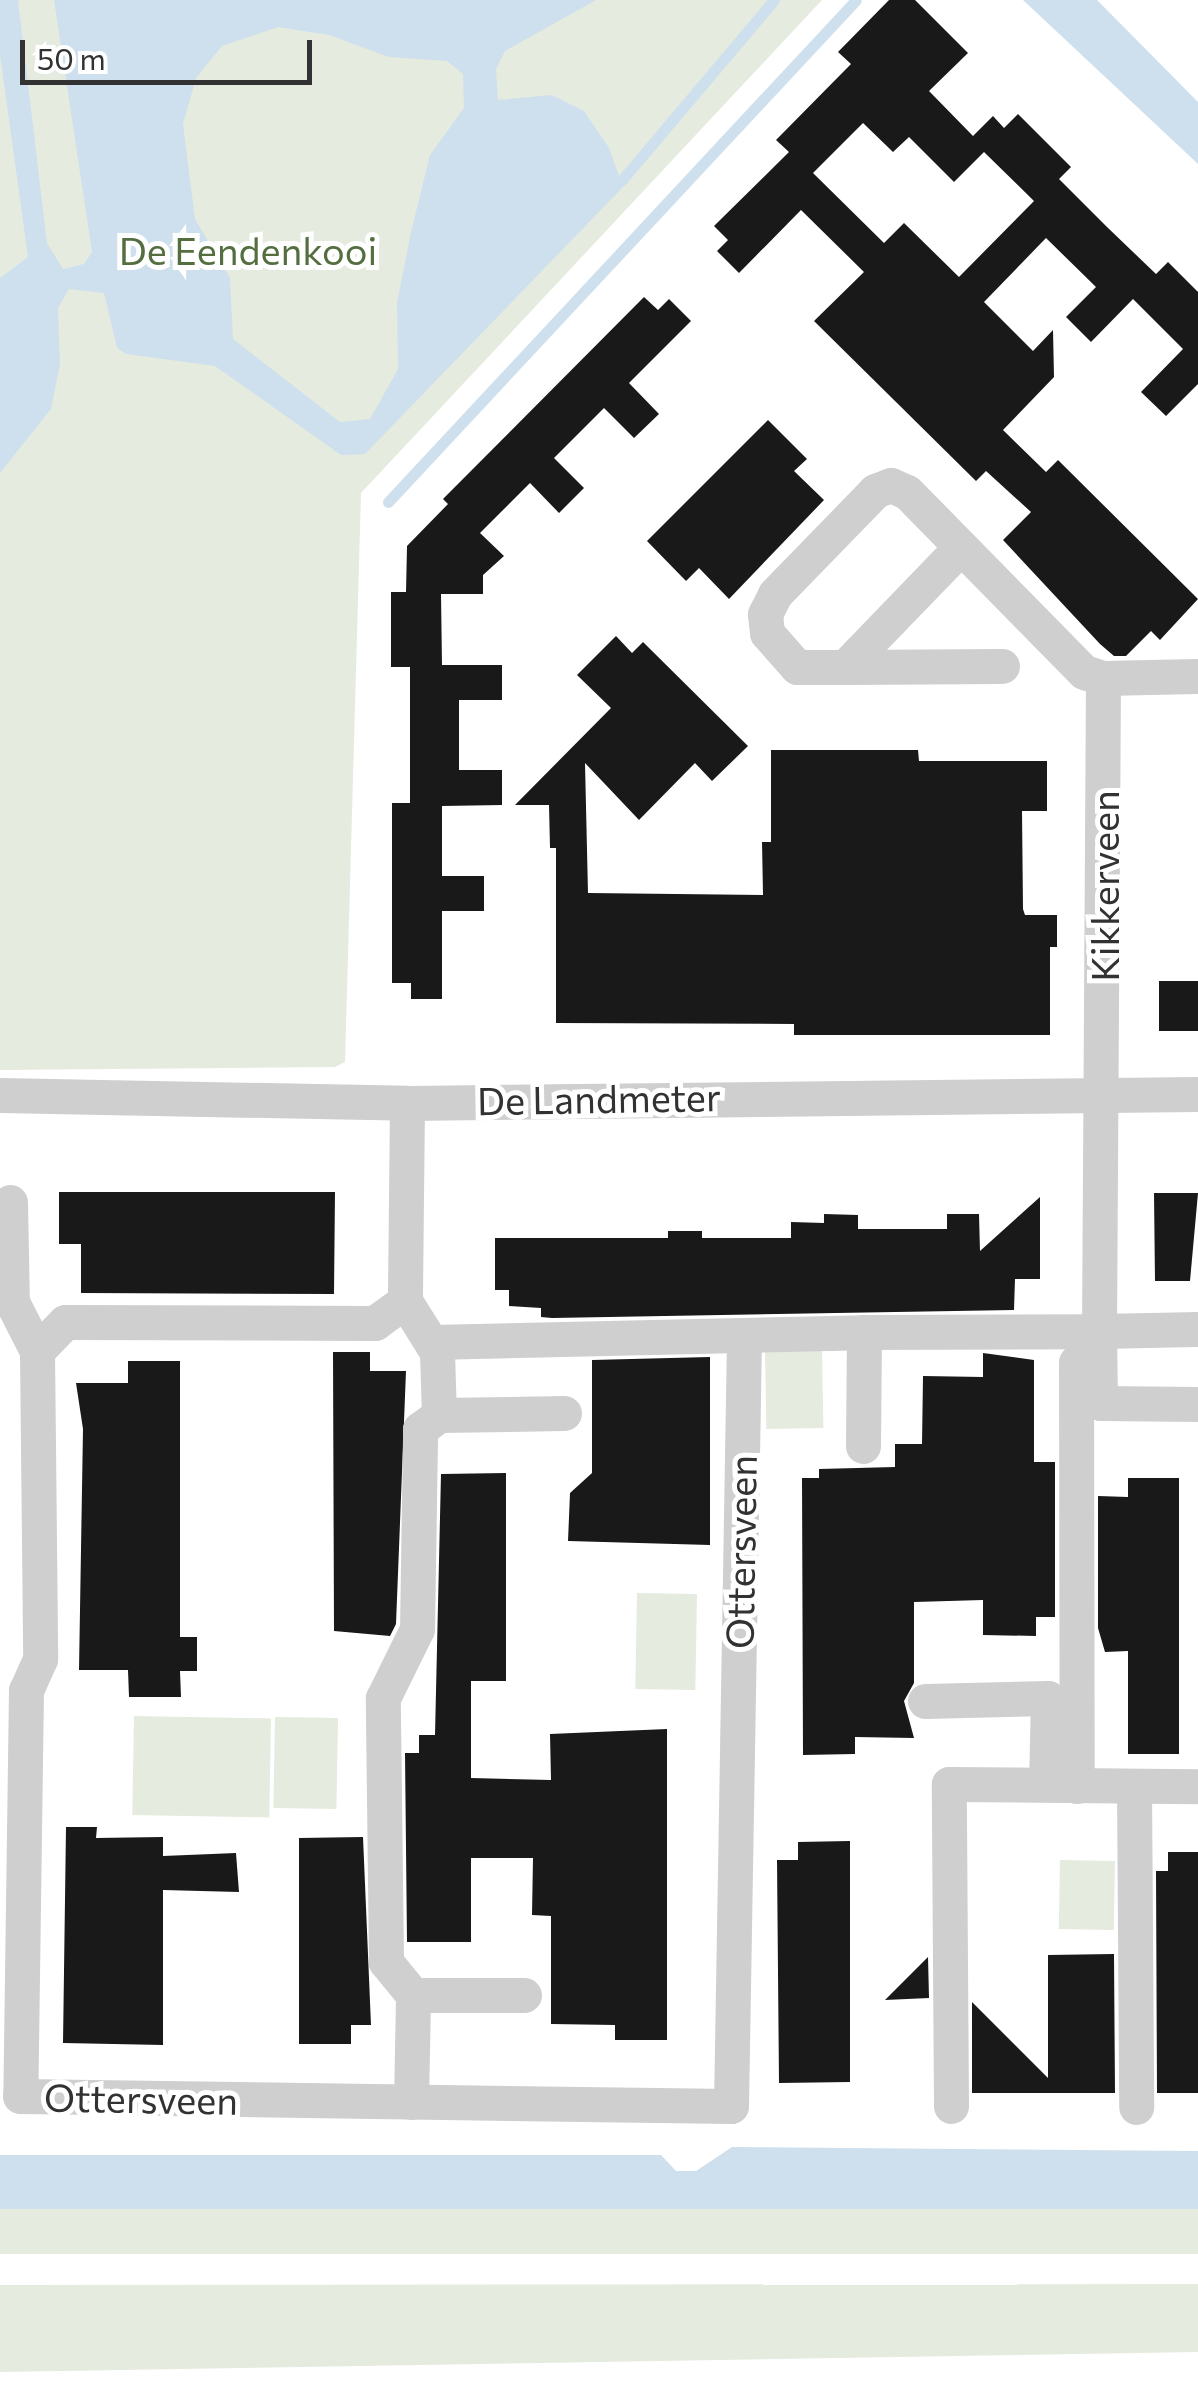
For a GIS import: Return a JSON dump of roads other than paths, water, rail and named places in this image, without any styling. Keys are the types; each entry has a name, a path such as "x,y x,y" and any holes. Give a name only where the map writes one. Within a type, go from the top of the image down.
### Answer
{"street":[{"path":"1002,666 797,667 771,641 764,614 775,594 862,504 882,486 899,487 1084,672 1104,678 1198,676"},
{"path":"845,667 960,548"},
{"name":"Kikkerveen","path":"1104,678 1104,1094"},
{"path":"1062,1784 1104,1094"},
{"name":"De Landmeter","path":"0,1095 407,1103 1198,1094"},
{"path":"407,1103 405,1301 437,1352 439,1414"},
{"name":"Ottersveen","path":"10,1202 12,1302 37,1351 40,1659 26,1690 20,2096 731,2106 744,1336"},
{"path":"37,1351 65,1322 374,1322 405,1301"},
{"path":"431,1342 864,1332 1198,1330"},
{"path":"1088,1331 1100,1403 1198,1404"},
{"path":"863,1446 864,1332"},
{"path":"411,2102 413,1995 386,1962 383,1698 418,1629 420,1429 439,1414 564,1414"},
{"path":"925,1700 1048,1698 1062,1784"},
{"path":"951,2106 949,1784 1198,1786"},
{"path":"1134,1786 1136,2107"},
{"path":"413,1995 524,1995"}],"water":[{"path":"0,0 18,0 47,243 63,269 84,264 92,252 54,0 596,0 505,51 496,69 498,100 552,95 584,111 609,148 623,187 365,454 341,455 215,366 126,354 117,348 104,293 69,289 58,308 60,364 51,409 0,473 0,278 28,257 0,55","holes":["278,27 329,35 389,57 447,61 463,74 464,108 430,155 397,303 398,369 370,419 340,422 233,339 230,278 195,219 183,124 196,78 222,46"]},
{"path":"1023,0 1097,0 1198,102 1198,164"},
{"path":"732,2147 1198,2151 1198,2209 0,2209 0,2155 661,2155 676,2171 696,2171"}],"waterway":[{"path":"621,181 774,0"},
{"path":"388,502 856,0"}],"park label":[{"name":"De Eendenkooi","path":"248,250"}]}
